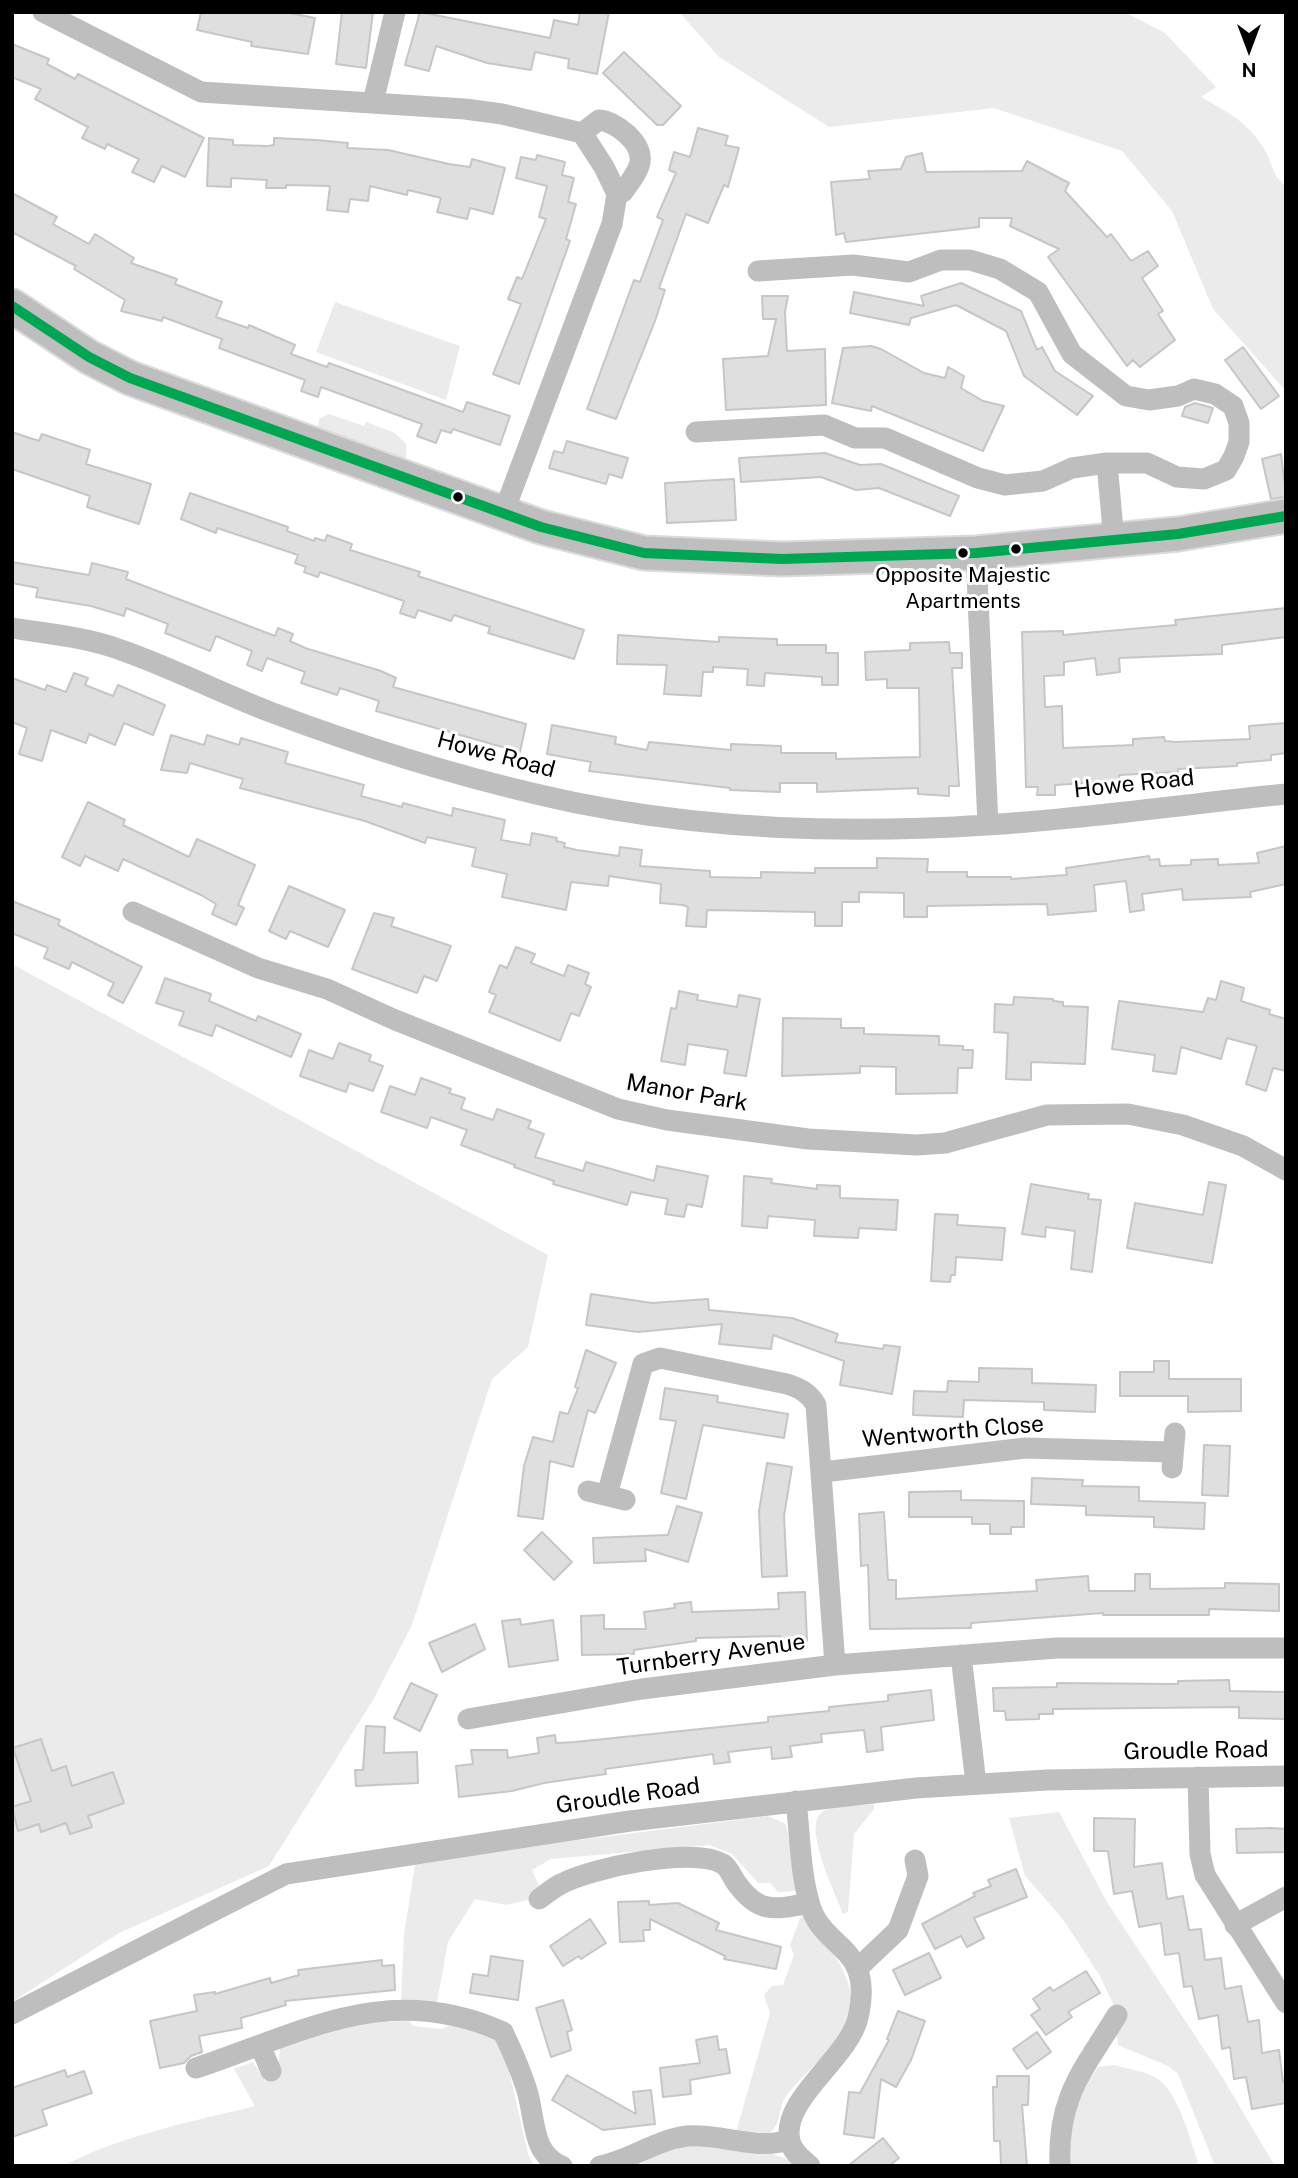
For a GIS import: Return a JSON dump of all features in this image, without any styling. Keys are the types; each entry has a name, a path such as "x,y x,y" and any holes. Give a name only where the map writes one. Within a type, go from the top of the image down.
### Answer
{"main road":[{"path":"12,306 89,357 130,378 503,514 611,547 679,556 782,559 976,553 1114,541 1286,516"}],"street":[{"path":"43,12 201,92 373,102 502,114 582,134 604,167 617,194 612,225 503,514"},
{"path":"373,102 395,12"},
{"path":"582,134 599,120 611,121 630,139 640,163 623,192 617,194"},
{"path":"696,432 824,425 855,438 885,438 978,478 1005,485 1043,481 1072,468 1107,463 1147,463 1177,477 1204,480 1226,470 1239,442 1239,423 1233,406 1215,394 1195,389 1178,396 1149,400 1126,396 1072,354 1038,292 1000,270 970,260 942,260 909,272 853,265 758,271"},
{"path":"1107,463 1114,541"},
{"path":"976,553 988,825"},
{"name":"Howe Road","path":"12,628 74,637 119,649 308,724 458,774 607,809 686,820 774,827 988,825 1286,794"},
{"name":"Manor Park","path":"133,912 258,968 327,989 393,1019 610,1106 667,1120 808,1139 917,1144 945,1143 1047,1115 1128,1114 1183,1125 1243,1146 1286,1170"},
{"path":"607,1495 643,1364 660,1358 799,1387 816,1405 835,1665"},
{"name":"Wentworth Close","path":"823,1472 1026,1448 1173,1451"},
{"name":"Turnberry Avenue","path":"468,1719 642,1689 835,1665 961,1655 1167,1646 1286,1648"},
{"path":"961,1655 976,1784"},
{"name":"Groudle Road","path":"12,2014 286,1874 630,1821 796,1801 976,1784 1286,1776"},
{"path":"1198,1777 1200,1854 1205,1875 1286,2003"},
{"path":"796,1801 809,1903 819,1923 843,1946 858,1968 862,1992 857,2021 840,2053 801,2099 791,2118 789,2140 795,2152 810,2166"},
{"path":"539,1899 560,1884 589,1873 647,1861 695,1857 724,1864 752,1902 775,1910 809,1903"},
{"path":"858,1968 898,1930 918,1876 915,1860"},
{"path":"1236,1925 1286,1897"},
{"path":"196,2068 350,2014 436,2011 479,2021 503,2032 529,2097 535,2134 544,2152 562,2166"},
{"path":"1060,2166 1059,2132 1070,2091 1117,2015"},
{"path":"260,2045 271,2071"},
{"path":"600,2166 624,2161 656,2143 687,2136 752,2144 776,2144 789,2140"}],"shaded area":[{"path":"679,12 1124,12 1165,33 1216,87 1201,97 1231,114 1254,134 1267,154 1276,176 1286,187 1286,391 1213,309 1172,211 1122,151 994,108 829,127 719,57"},
{"path":"335,302 460,346 446,400 316,352"},
{"path":"329,414 364,426 366,422 395,433 406,444 406,460 318,427 319,419"},
{"path":"12,964 548,1255 528,1347 492,1379 412,1625 373,1700 269,1866 119,1933 12,2002"},
{"path":"874,1804 874,1809 854,1834 848,1912 843,1914 818,1847 816,1821 821,1813 832,1808"},
{"path":"1059,1812 1107,1902 1221,2075 1275,2166 1215,2166 1178,2074 1168,2066 1118,2045 1113,2004 1100,1976 1062,1918 1025,1876 1009,1818"},
{"path":"768,1816 786,1824 798,1891 778,1892 770,1883 758,1883 732,1854 710,1845 551,1859 532,1870 539,1886 531,1899 506,1905 475,1899 448,1942 437,2002 401,2001 404,1934 415,1865 563,1842"},
{"path":"801,1916 820,1934 847,1980 851,2000 849,2018 842,2034 830,2049 787,2095 774,2129 770,2133 736,2132 770,2013 764,1995 772,1986 783,1985 794,1955 790,1945"},
{"path":"409,2021 413,2026 441,2029 451,2025 495,2039 505,2053 528,2154 534,2166 63,2166 133,2138 255,2106 234,2069 253,2062 266,2081 281,2075 278,2065 280,2049 295,2042 343,2027"},
{"path":"1114,2065 1146,2074 1164,2084 1183,2118 1199,2166 1067,2166 1071,2126 1085,2090 1098,2067"},
{"path":"696,2144 764,2152 777,2155 796,2166 639,2166 658,2151"}],"building":[{"path":"201,12 284,12 315,18 308,54 251,46 252,42 197,30"},
{"path":"342,12 373,12 366,68 336,64"},
{"path":"420,12 550,38 554,20 578,25 580,12 609,12 597,74 568,68 569,59 535,52 531,70 487,63 436,46 429,71 405,65"},
{"path":"12,44 49,59 47,64 75,79 78,74 204,138 185,177 162,166 154,182 132,172 139,159 107,144 105,149 82,138 88,127 35,99 41,89 12,77"},
{"path":"624,52 681,106 663,125 657,125 603,73"},
{"path":"698,128 728,136 725,145 739,148 728,187 724,185 708,223 686,214 659,288 665,290 655,321 616,419 587,409 634,280 640,282 663,220 657,217 676,173 669,170 674,152 690,157"},
{"path":"209,138 233,140 233,145 274,145 274,138 348,143 347,148 388,150 470,167 472,159 505,168 493,214 470,208 467,219 437,212 441,198 408,190 407,195 370,186 368,201 350,199 348,212 327,210 330,186 286,185 286,188 266,188 267,180 231,178 231,187 207,186"},
{"path":"922,153 926,172 1022,171 1027,161 1069,183 1065,191 1107,237 1111,234 1131,261 1148,251 1158,266 1142,278 1163,311 1158,314 1175,340 1140,367 1133,360 1127,366 1048,257 1059,249 1010,226 1012,218 979,218 979,227 846,242 844,233 836,235 831,182 870,179 868,171 901,169 906,157"},
{"path":"537,155 565,162 562,175 574,178 568,202 576,204 566,239 570,241 519,384 493,374 521,304 508,299 517,277 522,279 546,219 539,217 547,186 516,178 521,157 536,160"},
{"path":"12,193 57,217 53,224 89,244 95,234 134,258 131,263 177,279 175,284 222,302 216,317 248,328 249,325 295,345 291,354 327,367 329,363 463,412 467,402 510,416 500,445 453,429 451,433 441,430 436,443 417,436 422,424 321,387 318,397 301,391 305,380 219,348 222,339 163,317 162,321 121,311 125,300 74,269 76,266 12,232"},
{"path":"961,283 1021,311 1037,350 1042,347 1055,371 1093,396 1077,415 1024,376 1006,331 956,305 911,318 909,325 850,313 854,292 924,306 921,296"},
{"path":"762,296 788,296 785,312 787,351 825,349 826,405 726,410 723,359 768,356 776,319 763,319"},
{"path":"871,346 924,373 945,378 948,367 964,376 961,388 983,401 1004,406 983,451 872,406 871,411 832,403 843,348"},
{"path":"1243,347 1279,396 1261,409 1225,360"},
{"path":"1195,403 1213,408 1208,423 1182,416 1185,407"},
{"path":"12,432 39,441 42,434 90,450 86,464 151,484 139,524 87,507 90,496 12,469"},
{"path":"567,441 628,458 622,478 609,474 606,484 549,468 554,451 563,453"},
{"path":"825,453 860,465 881,464 959,496 950,516 879,488 856,490 821,477 741,482 739,458"},
{"path":"1281,454 1286,497 1271,499 1262,459"},
{"path":"734,479 736,520 667,523 665,483"},
{"path":"190,493 288,527 287,531 314,541 315,538 325,541 327,535 352,544 350,550 420,572 418,576 584,630 574,659 488,633 490,627 454,615 451,621 418,610 415,618 400,613 404,601 320,572 318,577 304,572 306,567 295,563 298,555 217,528 216,533 181,519"},
{"path":"12,562 89,575 92,563 128,572 126,579 275,636 278,628 293,634 290,641 305,648 396,678 393,687 526,724 520,752 376,711 379,701 340,688 337,695 301,683 305,672 267,658 262,671 247,665 252,651 216,636 210,651 165,633 168,624 126,608 124,616 91,606 36,597 38,588 12,583"},
{"path":"1286,608 1286,637 1222,645 1222,654 1119,658 1120,672 1097,675 1095,658 1064,662 1064,675 1044,676 1045,707 1062,706 1063,748 1133,745 1133,739 1164,737 1165,741 1176,742 1250,739 1249,726 1286,723 1286,753 1271,755 1271,760 1237,763 1237,766 1119,775 1119,781 1055,785 1055,795 1037,795 1038,787 1026,787 1022,632 1063,631 1063,635 1176,625 1175,620"},
{"path":"618,635 719,642 719,637 777,639 777,645 826,645 826,653 838,653 838,685 822,685 822,677 765,673 764,686 747,685 748,669 713,667 713,672 703,672 701,696 664,694 667,665 617,664"},
{"path":"949,642 950,653 962,653 962,668 952,668 959,786 949,786 949,796 918,794 918,788 817,792 817,783 780,783 780,792 730,790 589,771 591,762 547,754 552,725 616,737 615,744 647,750 649,742 731,750 731,744 781,746 781,753 836,753 836,759 920,757 919,688 887,688 887,679 866,680 865,652 910,650 910,643"},
{"path":"74,673 88,678 85,685 113,696 118,685 165,705 153,735 124,723 115,745 89,734 86,743 51,730 42,761 19,754 27,728 12,722 12,678 45,690 47,685 66,692"},
{"path":"171,735 204,745 207,735 239,745 241,738 288,752 285,763 364,785 361,796 402,807 403,803 452,816 453,808 505,820 501,840 530,845 532,833 557,838 556,841 565,843 564,847 577,850 619,856 620,847 642,850 640,866 710,871 710,877 761,878 761,872 815,873 815,868 877,868 877,858 928,859 927,872 967,872 967,877 1011,879 1067,875 1066,868 1149,856 1150,860 1159,859 1160,866 1191,865 1191,860 1218,859 1218,865 1259,863 1257,853 1286,846 1286,884 1250,892 1251,897 1183,900 1182,889 1142,894 1144,910 1130,912 1126,881 1094,885 1096,911 1048,915 1047,904 927,906 927,917 904,917 904,893 859,892 859,902 842,902 842,926 815,926 815,912 707,910 706,927 686,926 688,907 660,903 661,884 609,876 608,886 571,882 566,910 502,897 507,874 472,866 476,848 427,837 425,843 365,821 240,788 243,779 190,763 187,773 161,770"},
{"path":"88,802 125,820 123,825 189,857 197,839 255,865 238,905 244,908 236,925 212,914 216,904 201,895 123,859 118,871 85,856 80,866 62,857"},
{"path":"289,886 345,910 328,947 290,931 286,939 269,931"},
{"path":"12,901 60,920 58,925 142,967 123,1003 108,995 114,983 72,962 69,969 44,958 48,948 12,933"},
{"path":"374,913 394,918 391,926 451,946 437,981 424,976 417,993 352,969"},
{"path":"516,947 535,954 531,963 564,976 568,965 589,973 585,984 591,987 579,1016 571,1013 560,1041 489,1012 496,995 489,992 500,965 507,968"},
{"path":"165,978 211,994 209,1001 256,1021 258,1016 301,1034 291,1057 216,1025 212,1036 179,1025 184,1012 156,1003"},
{"path":"1221,981 1244,988 1241,1001 1270,1010 1269,1014 1286,1019 1286,1071 1273,1068 1266,1091 1246,1084 1257,1046 1227,1038 1221,1059 1181,1047 1176,1074 1153,1071 1155,1055 1112,1049 1119,1001 1203,1012 1208,998 1216,1000"},
{"path":"679,991 698,995 697,1000 737,1007 739,995 760,999 746,1076 724,1073 728,1050 688,1044 685,1065 661,1061 671,1008 676,1009"},
{"path":"1014,997 1053,999 1063,1002 1063,1006 1088,1007 1085,1064 1031,1062 1031,1080 1006,1079 1008,1033 994,1032 995,1004 1013,1005"},
{"path":"783,1018 841,1019 841,1028 864,1028 864,1034 939,1036 939,1045 963,1046 963,1050 973,1050 972,1068 958,1068 957,1093 896,1094 896,1067 860,1066 860,1073 782,1076"},
{"path":"339,1043 371,1055 369,1061 383,1066 373,1091 349,1083 346,1092 300,1076 309,1050 333,1059"},
{"path":"421,1078 451,1089 449,1093 465,1098 461,1109 493,1120 497,1109 531,1121 528,1128 544,1134 535,1157 583,1171 586,1162 654,1181 657,1166 708,1176 702,1207 687,1204 684,1217 665,1214 668,1199 631,1192 627,1205 553,1184 554,1181 461,1145 467,1130 431,1117 427,1128 381,1112 390,1086 415,1095"},
{"path":"744,1176 772,1179 771,1183 817,1189 817,1185 840,1186 840,1198 898,1200 896,1230 859,1228 858,1238 814,1236 815,1220 768,1216 767,1228 742,1226"},
{"path":"1209,1182 1226,1185 1212,1263 1127,1248 1135,1203 1203,1215"},
{"path":"1031,1184 1089,1194 1088,1199 1101,1200 1092,1272 1071,1269 1075,1231 1046,1227 1045,1237 1022,1234"},
{"path":"935,1214 958,1215 957,1225 1005,1228 1002,1260 956,1257 955,1275 951,1275 950,1282 931,1281"},
{"path":"591,1294 652,1303 708,1299 709,1310 792,1318 838,1334 835,1342 883,1349 884,1345 900,1347 892,1394 840,1385 844,1361 773,1335 771,1349 719,1344 722,1324 638,1332 586,1325"},
{"path":"586,1350 616,1363 595,1413 588,1410 573,1467 550,1461 543,1519 518,1516 524,1466 533,1437 553,1442 560,1412 568,1414 578,1388 575,1387"},
{"path":"1154,1361 1169,1361 1169,1379 1241,1379 1241,1411 1188,1412 1188,1396 1120,1396 1120,1372 1154,1372"},
{"path":"979,1368 1032,1369 1032,1383 1096,1385 1095,1412 1044,1410 1044,1402 964,1400 963,1417 913,1415 914,1391 947,1392 948,1381 979,1382"},
{"path":"665,1388 718,1396 717,1402 788,1414 784,1438 703,1425 686,1499 661,1493 676,1421 660,1419"},
{"path":"1204,1445 1230,1446 1228,1496 1202,1495"},
{"path":"767,1463 792,1467 784,1516 787,1576 762,1577 759,1511"},
{"path":"1032,1478 1083,1480 1082,1486 1139,1487 1139,1501 1205,1503 1204,1529 1154,1527 1154,1517 1086,1515 1086,1506 1031,1504"},
{"path":"961,1491 961,1500 1024,1501 1024,1527 1011,1527 1011,1534 990,1534 990,1524 972,1524 972,1517 909,1517 909,1492"},
{"path":"677,1506 702,1513 688,1562 645,1549 646,1561 594,1563 593,1538 668,1535"},
{"path":"884,1512 888,1580 896,1580 896,1599 1037,1591 1036,1580 1088,1576 1089,1591 1135,1591 1135,1574 1150,1574 1150,1589 1225,1588 1225,1583 1279,1584 1279,1611 1209,1609 1209,1615 1103,1613 971,1623 971,1628 870,1629 868,1565 861,1566 859,1514"},
{"path":"542,1532 572,1562 554,1580 524,1550"},
{"path":"805,1592 807,1641 780,1643 780,1636 696,1638 696,1641 634,1650 634,1654 582,1655 581,1616 604,1615 604,1629 646,1629 644,1612 675,1608 674,1604 691,1602 692,1612 779,1609 778,1593"},
{"path":"520,1619 521,1625 553,1620 558,1660 509,1667 502,1621"},
{"path":"475,1624 485,1649 442,1672 429,1643"},
{"path":"1229,1680 1230,1691 1286,1692 1286,1719 1239,1718 1239,1707 1053,1709 1053,1714 1039,1714 1039,1719 1006,1720 1005,1711 994,1711 993,1688 1057,1687 1057,1683 1178,1684 1178,1681"},
{"path":"411,1683 437,1695 420,1731 394,1718"},
{"path":"931,1690 934,1720 881,1727 883,1750 867,1752 864,1730 821,1734 822,1742 790,1746 792,1757 772,1759 771,1747 728,1752 730,1762 714,1764 713,1754 605,1769 606,1774 544,1783 512,1791 459,1797 456,1766 473,1764 471,1750 507,1750 508,1758 539,1753 537,1738 555,1735 556,1743 575,1742 768,1722 768,1717 829,1711 829,1707 888,1701 888,1695"},
{"path":"366,1726 385,1727 384,1753 417,1752 418,1783 356,1786 355,1770 363,1770"},
{"path":"41,1739 52,1771 66,1766 72,1786 113,1772 124,1803 88,1816 92,1827 70,1834 66,1823 41,1832 39,1824 18,1831 12,1807 31,1801 13,1748"},
{"path":"1094,1818 1135,1819 1134,1867 1162,1863 1167,1899 1183,1896 1189,1930 1201,1929 1205,1960 1221,1958 1225,1989 1241,1986 1248,2022 1259,2020 1262,2053 1279,2050 1283,2082 1286,2081 1286,2103 1252,2109 1246,2077 1234,2079 1230,2047 1222,2049 1218,2015 1199,2019 1192,1986 1184,1987 1179,1953 1165,1955 1161,1923 1139,1927 1132,1891 1114,1894 1108,1851 1094,1851"},
{"path":"1236,1829 1286,1829 1286,1852 1237,1853"},
{"path":"1016,1869 1027,1897 974,1918 984,1938 967,1947 961,1936 935,1949 922,1924 975,1896 973,1893 991,1886 988,1880"},
{"path":"649,1901 649,1905 678,1903 719,1923 716,1930 781,1947 776,1969 724,1959 725,1956 650,1919 650,1930 643,1930 644,1941 620,1942 618,1902"},
{"path":"590,1919 606,1943 581,1959 579,1956 563,1966 550,1946"},
{"path":"929,1953 941,1978 905,1995 893,1970"},
{"path":"491,1956 523,1961 518,2000 470,1993 473,1974 488,1976"},
{"path":"382,1960 382,1966 394,1965 395,1990 285,2001 286,2005 241,2018 242,2028 199,2036 202,2052 191,2056 184,2063 160,2068 150,2021 197,2011 194,1995 215,1994 270,1978 271,1983 299,1975 298,1970"},
{"path":"1086,1971 1100,1993 1068,2012 1072,2017 1046,2035 1031,2015 1040,2009 1033,1999 1050,1987 1053,1991"},
{"path":"563,2000 572,2030 567,2032 571,2050 551,2057 536,2008"},
{"path":"898,2011 925,2021 911,2060 896,2087 881,2079 874,2138 844,2134 849,2092 860,2093 889,2040 887,2039"},
{"path":"1037,2032 1051,2052 1027,2069 1013,2049"},
{"path":"717,2036 719,2050 726,2049 730,2073 690,2080 691,2094 663,2097 660,2068 700,2063 696,2040"},
{"path":"65,2070 67,2077 84,2071 92,2093 42,2110 47,2125 12,2137 12,2088"},
{"path":"567,2075 636,2114 633,2092 651,2090 655,2124 603,2130 552,2100"},
{"path":"997,2076 1029,2076 1028,2105 1022,2105 1027,2166 1001,2166 1000,2141 994,2141 993,2087 997,2087"},
{"path":"883,2138 899,2158 889,2166 848,2166"}],"transit line":[{"path":"12,306 89,357 130,378 541,527 644,553 782,559 976,553 1178,534 1286,516"}],"place":[{"name":"Opposite Majestic Apartments","path":"963,553"}]}
